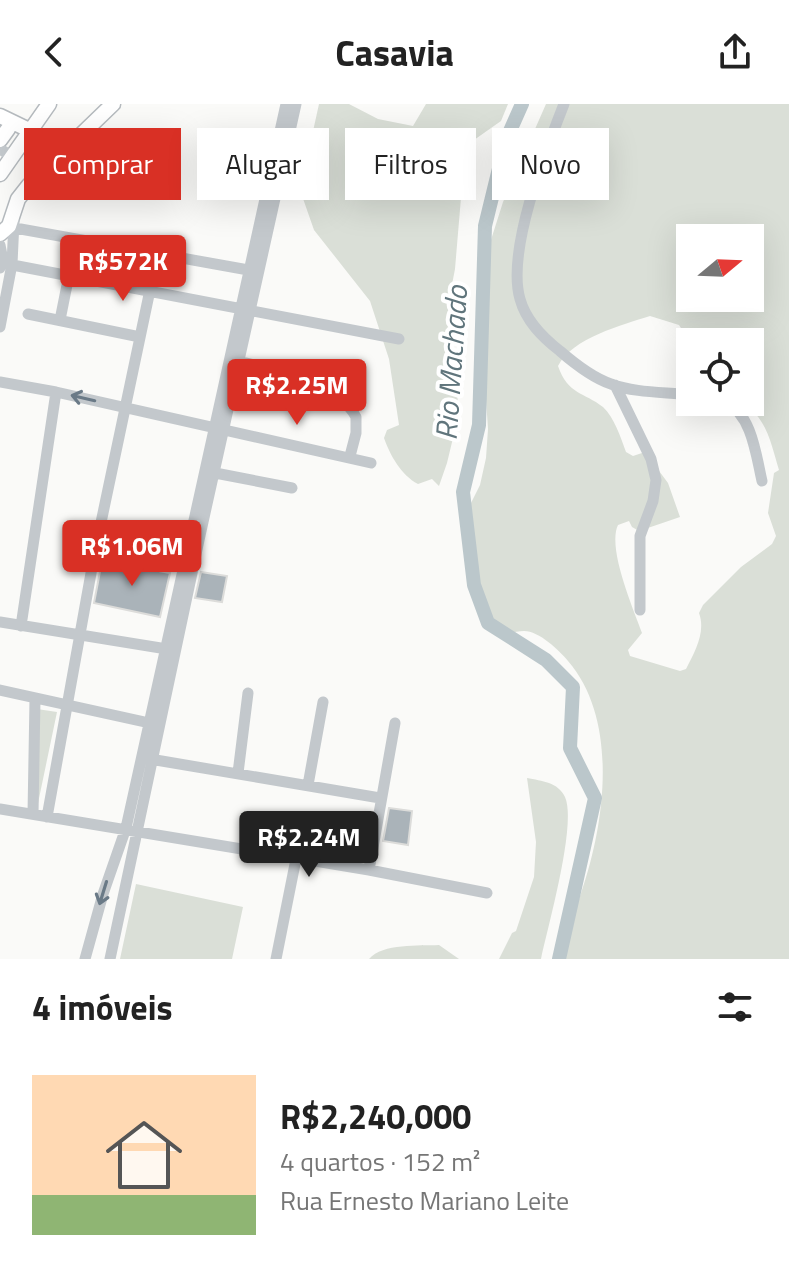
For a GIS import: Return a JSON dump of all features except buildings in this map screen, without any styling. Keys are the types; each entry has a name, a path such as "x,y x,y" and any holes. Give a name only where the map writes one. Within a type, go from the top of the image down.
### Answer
{"main road":[{"path":"31,128 49,104"},
{"path":"0,234 9,226 16,204 113,104"},
{"path":"10,150 2,126 24,129"},
{"path":"0,174 10,150 24,135"}],"street":[{"path":"285,128 286,104"},
{"path":"285,128 296,104"},
{"path":"564,104 535,181 528,209 518,270 519,297 528,319 552,345 592,374 615,385 676,393"},
{"path":"110,959 130,858 131,829 269,200"},
{"path":"1,319 4,266 15,228 16,204"},
{"path":"15,228 252,271"},
{"path":"0,245 4,266"},
{"path":"4,266 69,275 399,339"},
{"path":"60,320 69,275"},
{"path":"47,817 79,636 150,290"},
{"path":"28,314 140,337"},
{"path":"234,360 303,378 348,406 357,424 350,456"},
{"path":"0,382 371,463"},
{"path":"615,385 651,459 656,480 653,501 640,536 640,610"},
{"path":"21,626 56,392"},
{"path":"741,416 751,437 762,481"},
{"path":"210,472 292,488"},
{"path":"0,622 172,649"},
{"path":"0,690 154,723"},
{"path":"238,773 248,693"},
{"path":"33,814 35,699"},
{"path":"308,785 323,702"},
{"path":"369,870 395,723"},
{"path":"146,759 380,798"},
{"path":"0,809 369,870 487,893"},
{"path":"85,959 116,855 131,829"},
{"path":"116,855 130,858"},
{"path":"276,959 296,859"}],"shaded area":[{"path":"319,104 349,104 378,119 413,126 426,104 508,104 501,121 476,139 476,128 345,128 345,200 461,200 455,269 448,305 459,413 439,486 432,479 418,484 412,480 397,464 384,438 387,430 399,425 389,359 370,301 314,230 304,200 329,200 329,128 314,128"},
{"path":"546,104 789,104 789,959 558,959 597,834 603,772 601,741 595,712 584,685 568,661 536,634 524,631 500,636 492,630 471,568 473,533 466,513 480,485 488,429 480,310 484,262 504,200 609,200 609,128 535,128","holes":["650,316 681,328 764,328 764,416 757,416 768,434 779,470 774,473 768,513 776,536 772,544 741,567 703,605 699,613 701,627 698,641 686,669 680,671 630,656 628,650 642,633 622,578 616,548 618,525 629,521 639,531 680,517 668,483 645,452 633,456 626,452 607,411 572,388 558,366 574,348 612,328"]},
{"path":"37,709 57,712 37,808"},
{"path":"527,778 554,785 565,797 568,810 565,851 541,959 499,959 516,931 534,877 536,842"},
{"path":"136,884 243,907 232,959 120,959"},
{"path":"439,945 459,959 369,959 392,948"}],"waterway":[{"name":"Rio Machado","path":"522,104 506,140 485,226 479,425 463,492 474,585 488,623 546,660 573,687 570,748 595,798 559,959"}]}
